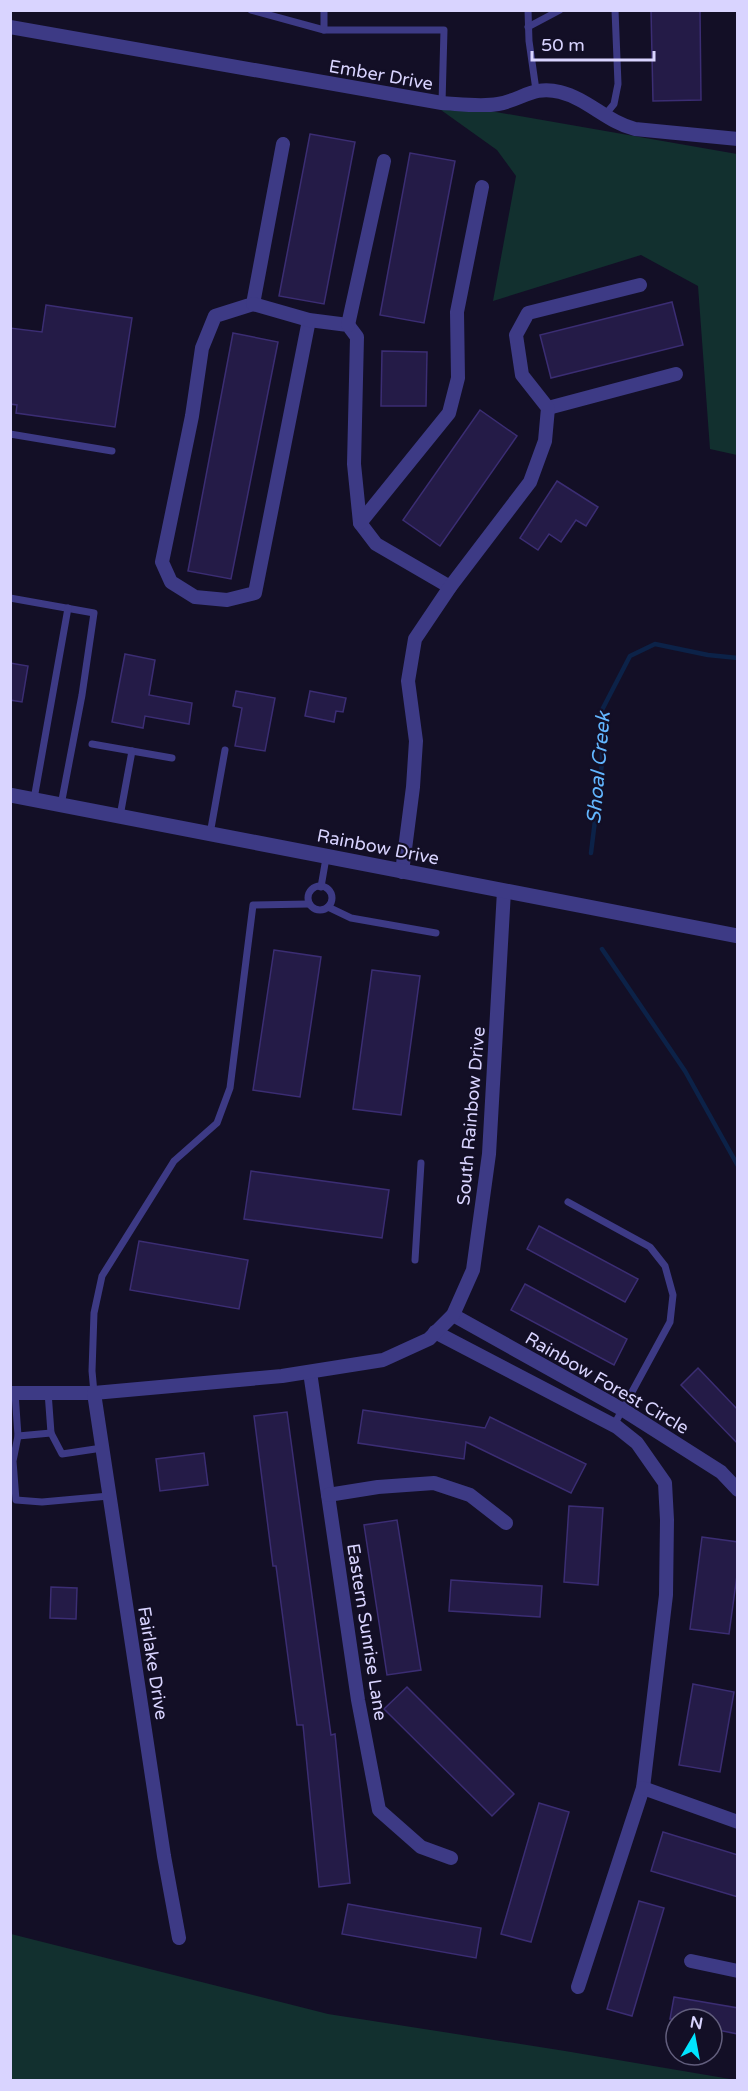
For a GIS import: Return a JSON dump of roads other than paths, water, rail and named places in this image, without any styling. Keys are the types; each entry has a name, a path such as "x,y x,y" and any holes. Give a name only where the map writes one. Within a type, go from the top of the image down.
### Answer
{"street":[{"name":"Ember Drive","path":"10,27 442,103 495,105 509,102 536,90"},
{"path":"536,90 559,92 578,98 620,126 738,139"},
{"path":"253,304 283,144"},
{"path":"384,161 348,325 357,338 354,464 360,523 376,544 450,587"},
{"path":"360,523 449,413 458,378 457,312 482,187"},
{"path":"402,872 413,787 416,741 408,681 415,639 450,587 530,482 545,441 548,408 522,375 516,335 528,313 640,285"},
{"path":"309,320 255,593 227,600 195,597 171,582 162,562 192,416 202,348 215,316 253,304 309,320 348,325"},
{"path":"548,408 676,374"},
{"name":"Rainbow Drive","path":"10,795 738,936"},
{"name":"South Rainbow Drive","path":"13,1393 94,1393 282,1376 383,1360 429,1339 453,1315 473,1270 489,1154 504,891"},
{"name":"Rainbow Forest Circle","path":"453,1315 622,1410 721,1472 738,1490"},
{"path":"435,1332 614,1425 637,1443 664,1483 667,1520 666,1595 643,1788 578,1987"},
{"name":"Eastern Sunrise Lane","path":"310,1372 358,1700 379,1810 421,1847 451,1858"},
{"name":"Fairlake Drive","path":"94,1393 164,1856 179,1938"},
{"path":"328,1495 434,1483 470,1495 506,1523"},
{"path":"643,1788 738,1822"},
{"path":"691,1961 738,1971"}],"lane":[{"path":"251,10 324,30 444,30 442,103"},
{"path":"324,10 324,30"},
{"path":"528,10 536,90"},
{"path":"528,27 560,10"},
{"path":"604,116 614,104 618,84 615,10"},
{"path":"10,434 112,451"},
{"path":"10,598 94,613 82,695 61,805"},
{"path":"34,800 68,608"},
{"path":"92,744 172,758"},
{"path":"210,834 225,750"},
{"path":"120,816 132,751"},
{"path":"321,887 326,858"},
{"path":"309,904 308,899 312,890 321,887 330,892 331,903 328,907"},
{"path":"94,1393 92,1371 94,1313 102,1276 174,1161 217,1123 230,1088 253,905 309,904 318,910 328,907 351,918 436,933"},
{"path":"415,1260 421,1163"},
{"path":"568,1202 650,1247 665,1266 673,1294 670,1322 614,1425"},
{"path":"48,1392 51,1433 62,1454 102,1448"},
{"path":"13,1393 18,1436 13,1461 16,1500 42,1502 109,1496"},
{"path":"18,1436 51,1433"}],"waterway":[{"name":"Shoal Creek","path":"591,853 602,763 602,710 630,656 655,644 708,655 738,658"},
{"name":"Shoal Creek","path":"602,949 685,1071 738,1166"}]}
